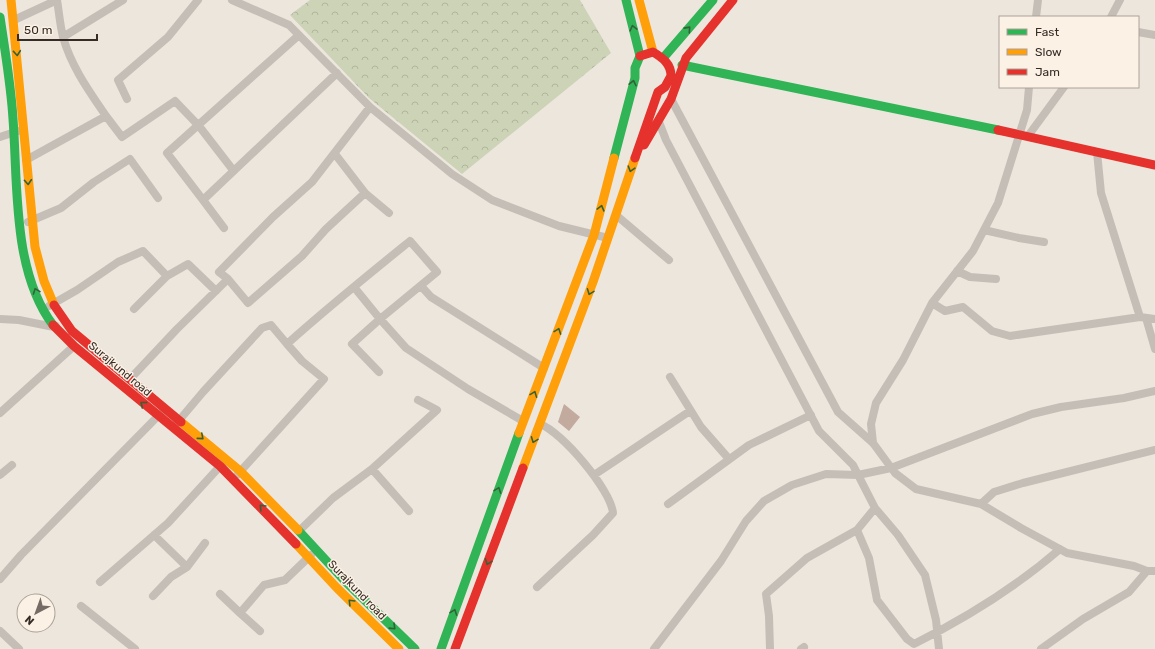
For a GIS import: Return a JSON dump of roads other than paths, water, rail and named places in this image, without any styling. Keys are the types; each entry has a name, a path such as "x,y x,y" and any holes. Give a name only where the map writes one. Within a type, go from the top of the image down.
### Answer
{"main road":[{"path":"11,0 25,130 31,220 40,272 52,304 64,321 81,338 180,419 240,471 345,580 415,649"},
{"path":"441,649 524,418 594,235 635,78 635,68 640,56 626,0"},
{"path":"639,0 652,52"},
{"path":"664,57 713,0"},
{"path":"637,150 647,143 659,122 671,99 682,65 692,50 733,0"},
{"name":"Surajkund road","path":"0,17 14,132 20,225 26,260 43,309 54,327 74,346 220,466 398,649"},
{"path":"455,649 541,423 608,238 658,92 664,88 671,78 671,67 664,57 652,52 640,56"},
{"path":"682,65 1023,135 1155,165"},
{"path":"74,346 81,338"},
{"path":"524,418 541,423"},
{"path":"291,538 299,531"},
{"path":"337,588 345,580"}],"street":[{"path":"14,20 57,0 63,37 85,85 122,137 175,102 199,126 233,170"},
{"path":"63,37 123,0"},
{"path":"127,99 118,80 168,37 198,0"},
{"path":"232,0 244,2 289,24 370,107 452,174 492,200 559,226 608,238"},
{"path":"1036,16 1038,0"},
{"path":"1112,16 1120,0"},
{"path":"1139,32 1155,35"},
{"path":"224,228 167,153 299,35"},
{"path":"203,200 337,73"},
{"path":"873,443 871,424 876,404 903,360 932,303 972,251 998,203 1023,135 1029,88"},
{"path":"1023,135 1063,88"},
{"path":"671,99 838,412 873,443 891,468 916,489 982,504 1021,528 1067,553 1134,566 1151,571 1129,592 1083,619 1041,649"},
{"path":"366,193 326,229 302,256 248,303 228,279 219,272 273,217 312,182 370,107"},
{"path":"26,160 106,116"},
{"path":"659,122 666,140 819,430 853,465 875,508 898,535 925,575 938,632 940,649"},
{"path":"0,137 25,130"},
{"path":"1097,152 1101,193 1155,349"},
{"path":"335,154 366,193 389,213"},
{"path":"20,225 61,208 94,182 130,160 158,198"},
{"path":"616,215 669,260"},
{"path":"984,230 1044,242"},
{"path":"287,344 410,241 436,272 352,344 379,372"},
{"path":"43,309 78,290 118,262 143,251 167,276"},
{"path":"134,309 167,276 188,264 216,291"},
{"path":"957,271 970,277 996,279"},
{"path":"130,379 228,279"},
{"path":"421,286 431,297 544,368"},
{"path":"354,287 406,348 468,389 524,418"},
{"path":"932,303 945,312 963,307 992,331 1010,336 1143,318 1155,319"},
{"path":"0,319 19,320 54,327 64,321"},
{"path":"173,428 202,392 262,328 271,325 302,361 324,379 233,479"},
{"path":"0,413 74,346"},
{"path":"670,377 701,427 729,459"},
{"path":"654,649 721,561 746,521 764,501 792,485 826,474 858,475 891,468 1032,414 1061,407 1124,398 1155,391"},
{"path":"299,531 333,498 372,469 409,438 437,410 418,400"},
{"path":"0,579 21,555 166,408"},
{"path":"594,475 690,410"},
{"path":"668,504 749,445 811,415"},
{"path":"537,587 593,535 613,513 612,506 594,475 567,444 541,423"},
{"path":"982,504 994,492 1155,450"},
{"path":"100,582 168,523 226,459"},
{"path":"0,474 12,465"},
{"path":"372,469 409,511"},
{"path":"770,649 769,616 766,594 807,558 857,530 875,508"},
{"path":"857,530 869,558 878,600 907,639 914,644 938,632 1028,576 1060,549"},
{"path":"154,535 187,567"},
{"path":"153,596 171,577 187,567 205,543"},
{"path":"240,613 264,585 285,580 316,550"},
{"path":"220,594 260,631"},
{"path":"82,606 135,649"},
{"path":"0,631 19,649"}]}
